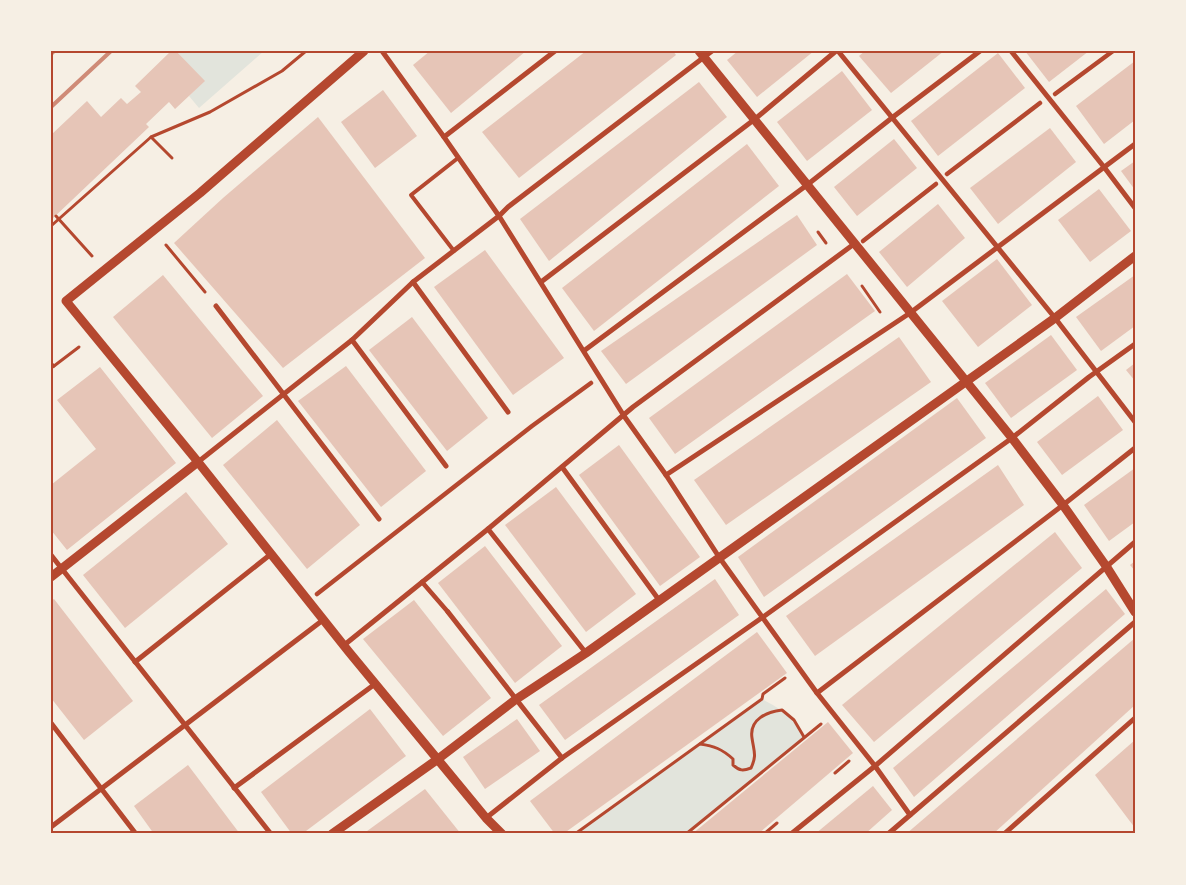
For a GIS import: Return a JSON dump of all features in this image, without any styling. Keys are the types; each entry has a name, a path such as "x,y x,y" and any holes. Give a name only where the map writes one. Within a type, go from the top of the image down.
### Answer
{"street":[{"path":"364,51 200,193 66,301 198,462 343,646 486,818 502,834"},
{"path":"382,51 499,216 585,350 624,416 666,475 719,557 817,693 875,766 910,815"},
{"path":"444,137 555,51"},
{"path":"51,577 352,340 414,282 702,55 712,51"},
{"path":"541,282 755,119 837,51 893,117 1055,318 1135,422"},
{"path":"585,350 807,185 980,51"},
{"path":"1011,51 1135,208"},
{"path":"1055,94 1113,51"},
{"path":"702,55 807,185 858,242 910,314 1012,438 1063,505 1106,566 1135,612"},
{"path":"948,174 1040,103"},
{"path":"666,475 910,314 1135,144"},
{"path":"343,646 488,529 633,407 936,184"},
{"path":"332,834 438,759 515,700 586,653 964,381 1055,318 1135,256"},
{"path":"414,282 508,412"},
{"path":"216,306 379,519"},
{"path":"352,340 446,466"},
{"path":"486,818 562,758 763,617 1012,438 1135,344"},
{"path":"317,594 591,383"},
{"path":"817,693 1135,448"},
{"path":"562,467 659,600"},
{"path":"488,529 586,653"},
{"path":"791,834 875,766 1135,542"},
{"path":"51,554 272,834"},
{"path":"135,662 271,554"},
{"path":"422,582 448,612 562,758"},
{"path":"51,827 101,787 323,620"},
{"path":"888,834 1135,622"},
{"path":"234,788 375,684"},
{"path":"1004,834 1135,718"},
{"path":"51,723 136,834"}],"lane":[{"path":"454,251 411,195 458,158"}],"path":[{"path":"51,226 57,218 151,137 210,112 282,71 306,51"},
{"path":"151,137 172,158"},
{"path":"57,218 104,270"},
{"path":"814,226 830,248"},
{"path":"153,229 196,281"},
{"path":"859,283 881,312 872,318"},
{"path":"52,366 64,358"},
{"path":"575,834 700,744 762,698 763,694 792,674"},
{"path":"700,744 711,745 723,750 733,759 733,766 743,771 751,768 755,759 755,749 751,736 754,727 758,718 768,712 782,710 794,720 804,737"},
{"path":"686,834 822,722"},
{"path":"828,779 850,760"},
{"path":"764,834 778,822"}],"shaded area":[{"path":"176,51 264,51 199,108 189,96 204,81"},
{"path":"762,699 786,714 795,723 804,737 686,834 575,834"}],"building":[{"path":"171,51 176,51 205,81 175,109 169,102 146,124 149,127 51,220 51,135 87,101 101,117 121,98 127,104 141,92 135,86"},
{"path":"430,51 526,51 451,113 413,65"},
{"path":"586,51 673,51 676,55 519,178 482,132"},
{"path":"738,51 814,51 757,97 727,60"},
{"path":"865,51 944,51 891,93 859,56"},
{"path":"1025,51 1089,51 1049,82"},
{"path":"998,53 1025,88 938,156 911,121"},
{"path":"1135,61 1135,120 1104,144 1076,106"},
{"path":"842,71 872,110 807,161 777,122"},
{"path":"699,82 727,117 549,261 520,219"},
{"path":"383,90 417,136 375,168 341,122"},
{"path":"318,117 425,258 283,368 174,243 223,198"},
{"path":"1050,128 1076,162 998,224 970,188"},
{"path":"894,139 917,168 857,216 834,187"},
{"path":"747,144 779,186 594,331 562,288"},
{"path":"1135,161 1135,190 1121,171"},
{"path":"1099,189 1131,231 1090,262 1058,220"},
{"path":"938,204 965,238 907,287 879,252"},
{"path":"797,215 817,245 626,384 601,351"},
{"path":"485,250 564,358 513,395 434,287"},
{"path":"997,259 1032,305 978,347 942,301"},
{"path":"847,274 875,311 675,454 649,418"},
{"path":"163,275 263,396 212,438 113,317"},
{"path":"1135,275 1135,326 1101,351 1076,317"},
{"path":"412,317 488,418 447,451 369,350"},
{"path":"1051,335 1077,370 1011,418 985,383"},
{"path":"899,337 931,382 726,525 694,480"},
{"path":"1135,363 1135,381 1126,370"},
{"path":"346,366 426,471 381,507 298,401"},
{"path":"100,367 176,463 67,550 51,530 51,485 96,449 57,400"},
{"path":"1098,396 1123,430 1062,475 1037,442"},
{"path":"957,398 986,438 764,597 738,557"},
{"path":"277,420 360,525 307,569 223,465"},
{"path":"619,445 700,557 660,586 579,475"},
{"path":"998,465 1024,505 815,656 786,616"},
{"path":"1135,468 1135,522 1109,541 1084,505"},
{"path":"556,487 636,594 586,632 505,525"},
{"path":"186,492 228,544 125,628 83,575"},
{"path":"1055,532 1082,568 874,742 842,705"},
{"path":"485,546 562,646 515,683 438,583"},
{"path":"1135,561 1135,571 1130,565"},
{"path":"715,579 739,615 565,740 539,705"},
{"path":"1106,589 1125,614 914,797 893,768"},
{"path":"54,599 133,701 84,740 51,698 51,601"},
{"path":"414,600 491,698 443,736 363,639"},
{"path":"757,632 787,673 563,834 555,834 530,801"},
{"path":"1135,638 1135,705 993,834 906,834"},
{"path":"370,709 406,756 302,834 292,834 261,792"},
{"path":"517,719 540,751 485,789 463,757"},
{"path":"828,722 853,753 758,834 692,834"},
{"path":"1135,740 1135,828 1095,775"},
{"path":"188,765 240,834 154,834 134,806"},
{"path":"873,786 892,810 865,834 815,834"},
{"path":"425,789 461,834 363,834"}],"railway":[{"path":"51,54 54,51"},
{"path":"51,107 111,51"}]}
